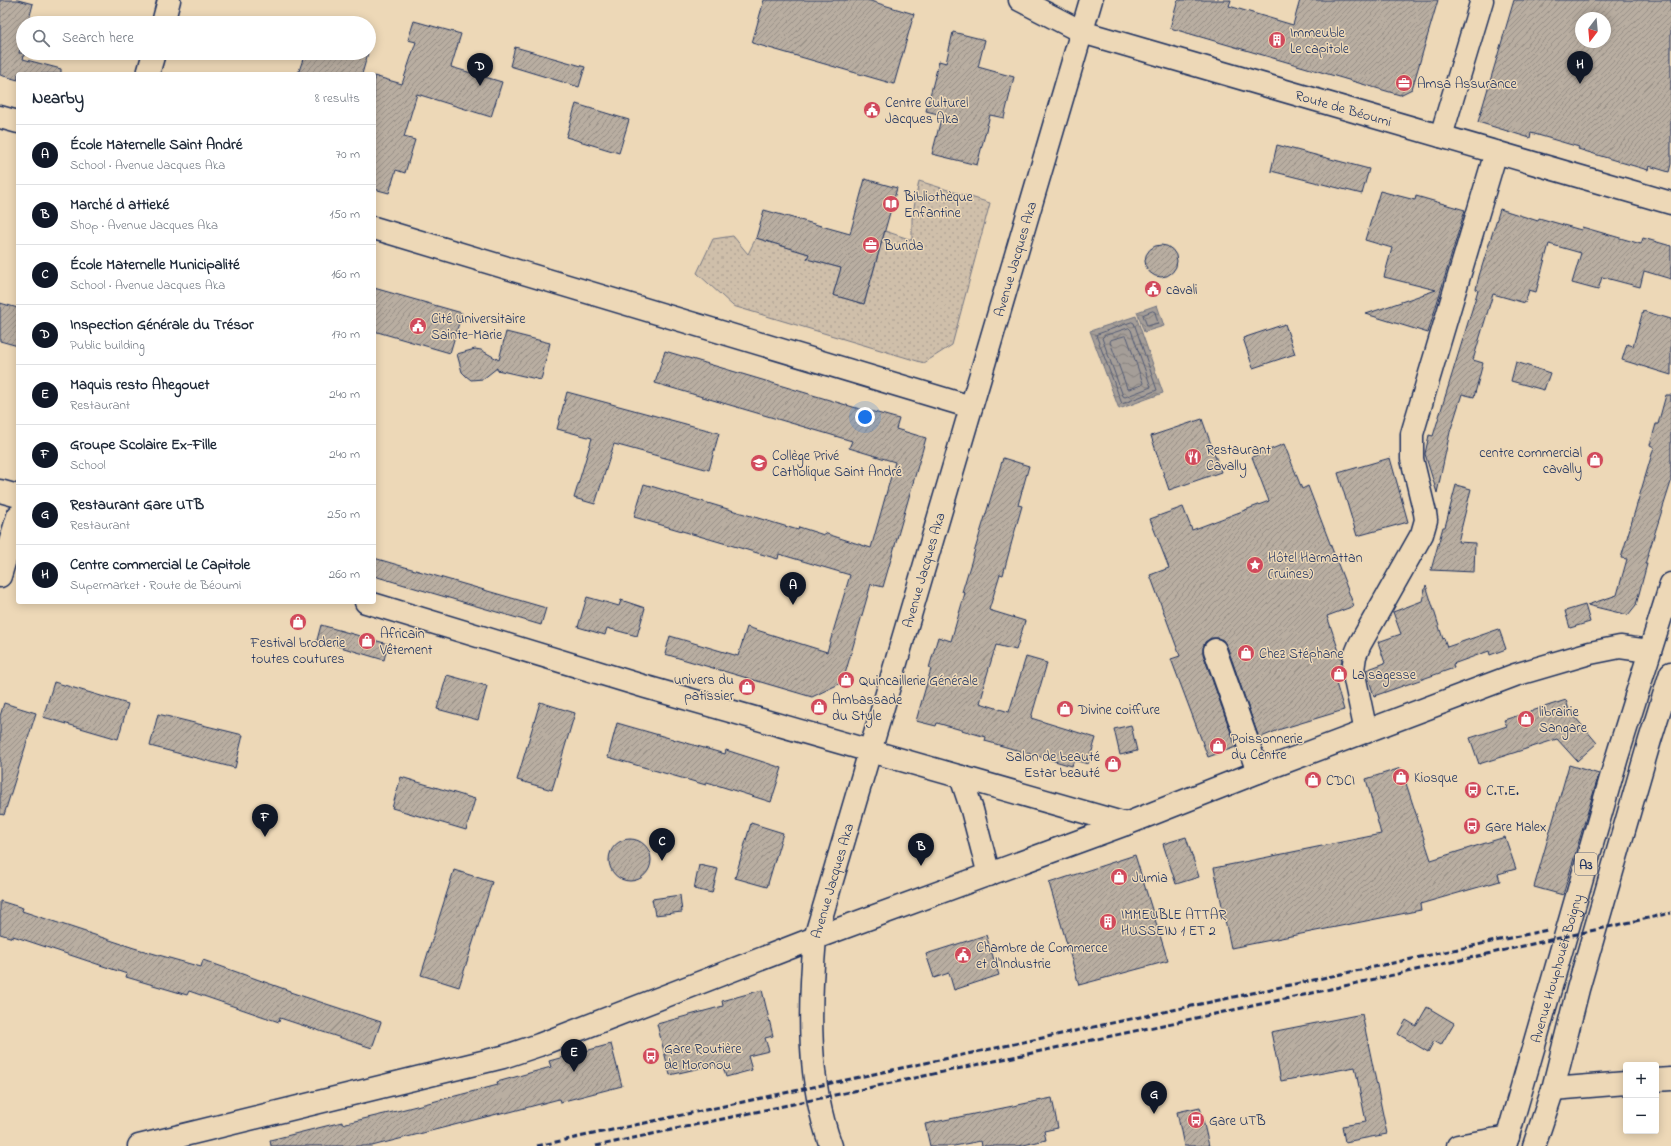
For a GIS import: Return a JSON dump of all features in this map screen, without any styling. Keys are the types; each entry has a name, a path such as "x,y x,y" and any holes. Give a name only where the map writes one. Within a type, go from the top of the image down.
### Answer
{"main road":[{"path":"165,16 169,0"},
{"name":"Route de Béoumi","path":"1020,0 1082,32 1671,203"},
{"name":"Avenue Jacques Aka","path":"831,1146 816,1086 813,1052 812,982 815,938 871,752 1091,0"},
{"path":"1442,136 1482,0"},
{"path":"149,72 152,60"},
{"path":"0,117 16,121"},
{"path":"1366,732 1360,710 1353,670 1355,656 1360,644 1422,534 1426,520 1426,513 1412,459 1412,434 1496,152"},
{"path":"376,229 971,407"},
{"path":"0,491 16,495"},
{"path":"0,576 16,523"},
{"name":"Avenue Houphouët-Boigny","path":"1507,1142 1617,756 1671,584"},
{"path":"373,604 646,687 1126,824"},
{"path":"139,1146 503,1057 538,1046 815,938 1126,824 1258,772 1515,675 1590,653 1620,648 1649,651"},
{"path":"1215,650 1258,772"},
{"name":"Avenue Houphouët-Boigny","path":"1534,1146 1553,1089 1578,989 1650,740 1671,673"},
{"path":"961,777 972,810 989,875"},
{"path":"1659,1080 1671,1079"},
{"path":"1553,1089 1623,1083"},
{"path":"1458,1146 1507,1142"}],"shaded area":[{"path":"919,181 990,203 952,345 924,363 733,306 697,273 713,239 733,236 748,254 756,238 809,254 807,259 841,268 833,295 864,304 885,231 912,240 912,218"}],"water":[{"path":"1157,305 1164,326 1144,332 1137,312"},
{"path":"1136,316 1163,393 1119,409 1090,331"}],"building":[{"path":"0,0 18,0 33,4 30,16 16,16 16,60 27,60 61,69 61,72 16,72 16,79 0,75"},
{"path":"764,0 867,0 914,14 894,84 752,43"},
{"name":"Immeuble Le capitole","path":"1178,0 1231,0 1229,6 1293,25 1300,0 1438,0 1412,89 1400,95 1170,28"},
{"path":"1514,0 1671,0 1671,164 1669,172 1649,166 1648,170 1531,133 1530,138 1478,122"},
{"path":"414,21 461,34 451,67 502,82 491,117 417,94 404,137 415,140 405,173 396,170 389,193 376,190 376,77 402,84 416,42 408,40"},
{"path":"953,32 985,40 978,67 1014,77 1004,118 990,115 977,165 932,154 942,115 926,111 939,61 946,63"},
{"path":"515,47 585,67 579,87 510,66"},
{"path":"303,60 366,60 363,72 299,72"},
{"path":"576,104 629,120 619,153 566,137"},
{"path":"1277,145 1369,169 1362,194 1271,171"},
{"path":"865,179 897,188 864,304 833,295 841,268 807,259 809,254 756,238 764,210 850,234"},
{"path":"1380,191 1415,200 1416,196 1465,210 1428,333 1366,314 1436,290 1384,277 1392,248 1365,240"},
{"path":"1500,209 1538,221 1539,218 1581,230 1582,227 1641,244 1643,238 1671,246 1671,279 1644,271 1640,287 1602,277 1598,290 1572,283 1581,253 1549,244 1536,292 1529,290 1525,303 1493,294 1473,360 1483,363 1474,397 1462,394 1450,432 1437,493 1425,454 1429,435 1433,436 1478,290 1476,289 1479,276"},
{"path":"1158,245 1164,245 1174,252 1177,261 1176,267 1170,274 1164,277 1158,277 1148,270 1145,264 1145,258 1152,248"},
{"path":"376,289 462,313 450,353 376,332"},
{"path":"0,303 16,307 16,345 0,341"},
{"path":"1643,311 1671,319 1671,375 1622,360 1627,344 1633,346"},
{"path":"1285,324 1295,354 1253,368 1243,338"},
{"path":"506,332 550,343 541,380 497,370 497,368 483,379 471,380 462,372 457,354 475,349 481,350 499,360"},
{"path":"665,351 863,410 899,419 896,429 926,438 883,587 871,584 843,681 812,697 665,654 670,636 738,656 747,627 827,652 850,575 779,554 778,559 634,517 644,484 798,530 799,527 824,535 824,533 871,548 895,462 849,448 852,441 655,383"},
{"path":"1516,362 1550,373 1544,390 1511,381"},
{"path":"567,392 719,433 709,470 614,444 595,504 574,498 592,438 557,429"},
{"path":"1666,395 1671,395 1671,482 1645,564 1647,564 1636,605 1628,615 1587,605 1617,595 1627,559 1621,558 1654,447 1650,445 1656,424 1658,424"},
{"path":"1202,419 1221,472 1169,490 1151,436"},
{"path":"1284,444 1302,489 1308,486 1354,606 1327,616 1342,660 1342,677 1335,680 1344,710 1281,729 1259,738 1227,646 1223,640 1211,638 1205,642 1203,654 1236,747 1208,757 1171,659 1180,656 1150,575 1169,568 1150,519 1183,507 1192,530 1269,501 1252,457"},
{"path":"1003,458 1029,466 1018,505 1022,506 1003,575 1000,574 989,610 1025,621 1016,650 996,645 980,703 1009,712 1026,657 1047,663 1031,718 1096,738 1088,764 1074,760 1072,766 985,741 986,737 937,723 936,726 916,721 931,669 929,668 938,637 951,641 965,593 962,592"},
{"path":"1390,458 1408,522 1357,536 1338,473"},
{"path":"1456,485 1471,489 1458,542 1475,543 1474,572 1431,570 1443,527 1445,527"},
{"path":"376,559 546,608 541,625 376,577"},
{"path":"1426,585 1443,639 1444,638 1447,647 1499,629 1506,649 1490,655 1489,651 1453,664 1454,668 1374,696 1366,670 1385,663 1378,642 1401,634 1393,612 1422,601"},
{"path":"587,597 619,606 621,600 645,608 637,636 607,628 605,635 578,627"},
{"path":"1585,605 1590,622 1570,628 1565,611"},
{"path":"321,625 388,644 384,660 317,640"},
{"path":"447,675 487,686 478,720 437,709"},
{"path":"54,682 128,704 118,739 43,717"},
{"path":"1566,700 1569,710 1597,743 1577,761 1557,739 1479,764 1470,738 1507,726 1504,720"},
{"path":"540,702 575,713 552,790 517,780"},
{"path":"4,703 36,713 4,815 0,814 0,716"},
{"path":"158,714 243,735 235,768 150,746"},
{"path":"617,723 725,754 726,750 782,768 771,802 707,782 706,785 608,757"},
{"path":"1131,725 1137,751 1120,755 1114,729"},
{"path":"1569,765 1599,774 1563,895 1534,887"},
{"path":"1401,768 1431,860 1505,837 1516,869 1498,874 1500,881 1420,904 1421,910 1231,948 1214,868 1381,834 1366,779"},
{"path":"401,777 475,799 466,830 392,808"},
{"path":"751,823 783,833 767,887 735,878"},
{"path":"1186,837 1199,877 1176,884 1163,844"},
{"path":"630,839 645,845 651,860 645,875 630,881 615,875 609,860 615,845"},
{"name":"IMMEUBLE ATTAR HUSSEIN 1 ET 2","path":"1135,855 1168,961 1079,985 1049,883"},
{"path":"699,865 718,869 712,893 694,889"},
{"path":"454,870 492,882 459,987 421,975"},
{"path":"680,895 682,912 655,915 652,899"},
{"path":"0,901 23,908 22,911 134,948 201,967 203,960 290,992 381,1022 372,1048 280,1018 279,1022 189,991 187,995 126,977 127,974 13,936 13,938 0,934"},
{"path":"986,935 999,975 954,990 949,973 934,978 926,954"},
{"path":"762,990 773,1036 765,1038 769,1051 748,1056 752,1070 726,1077 722,1063 670,1075 657,1024 723,1006 722,1001"},
{"path":"1427,1007 1454,1023 1441,1045 1434,1041 1428,1052 1398,1034 1406,1020 1416,1026"},
{"path":"1362,1014 1387,1134 1345,1142 1342,1126 1366,1122 1355,1067 1281,1081 1271,1032"},
{"path":"611,1044 622,1086 560,1102 559,1099 372,1146 271,1146 270,1140 342,1122 342,1124 397,1111 498,1085 497,1082 551,1067 549,1061"},
{"path":"1052,1098 1058,1128 1044,1131 1046,1140 1019,1146 982,1146 981,1141 954,1146 930,1146 925,1124"},
{"path":"1200,1107 1209,1146 1184,1146 1177,1112"}],"railway":[{"path":"596,1146 1308,994 1671,913"},
{"path":"537,1146 1547,930"}],"place":[{"name":"Immeuble Le capitole","path":"1277,40"},
{"name":"Amsa Assurance","path":"1404,83"},
{"name":"Centre commercial Le Capitole","path":"1580,84"},
{"name":"Inspection Générale du Trésor","path":"480,86"},
{"name":"Centre Culturel Jacques Aka","path":"872,110"},
{"name":"Bibliothèque Enfantine","path":"891,204"},
{"name":"Burida","path":"871,245"},
{"name":"cavali","path":"1153,289"},
{"name":"Cité Universitaire Sainte-Marie","path":"418,326"},
{"name":"Restaurant Cavally","path":"1193,457"},
{"name":"centre commercial cavally","path":"1595,460"},
{"name":"Collège Privé Catholique Saint André","path":"759,463"},
{"name":"Hôtel Harmattan (ruines)","path":"1255,565"},
{"name":"École Maternelle Saint André","path":"793,605"},
{"name":"Festival broderie toutes coutures","path":"298,622"},
{"name":"Africain Vêtement","path":"367,641"},
{"name":"Chez Stéphane","path":"1246,653"},
{"name":"La sagesse","path":"1339,674"},
{"name":"Quincaillerie Générale","path":"846,680"},
{"name":"univers du patissier","path":"747,687"},
{"name":"Ambassade du Style","path":"819,707"},
{"name":"Divine coiffure","path":"1065,709"},
{"name":"librairie Sangare","path":"1526,719"},
{"name":"Poissonnerie du Centre","path":"1218,746"},
{"name":"Salon de beauté Estar beauté","path":"1113,764"},
{"name":"Kiosque","path":"1401,777"},
{"name":"CDCI","path":"1313,780"},
{"name":"C.T.E.","path":"1473,790"},
{"name":"Gare Malex","path":"1472,826"},
{"name":"Groupe Scolaire Ex-Fille","path":"265,837"},
{"name":"École Maternelle Municipalité","path":"662,861"},
{"name":"Marché d attieké","path":"921,866"},
{"name":"Jumia","path":"1119,877"},
{"name":"IMMEUBLE ATTAR HUSSEIN 1 ET 2","path":"1108,922"},
{"name":"Chambre de Commerce et d'Industrie","path":"963,955"},
{"name":"Gare Routière de Moronou","path":"651,1056"},
{"name":"Maquis resto Ahegouet","path":"574,1072"},
{"name":"Restaurant Gare UTB","path":"1154,1114"},
{"name":"Gare UTB","path":"1196,1120"}]}
